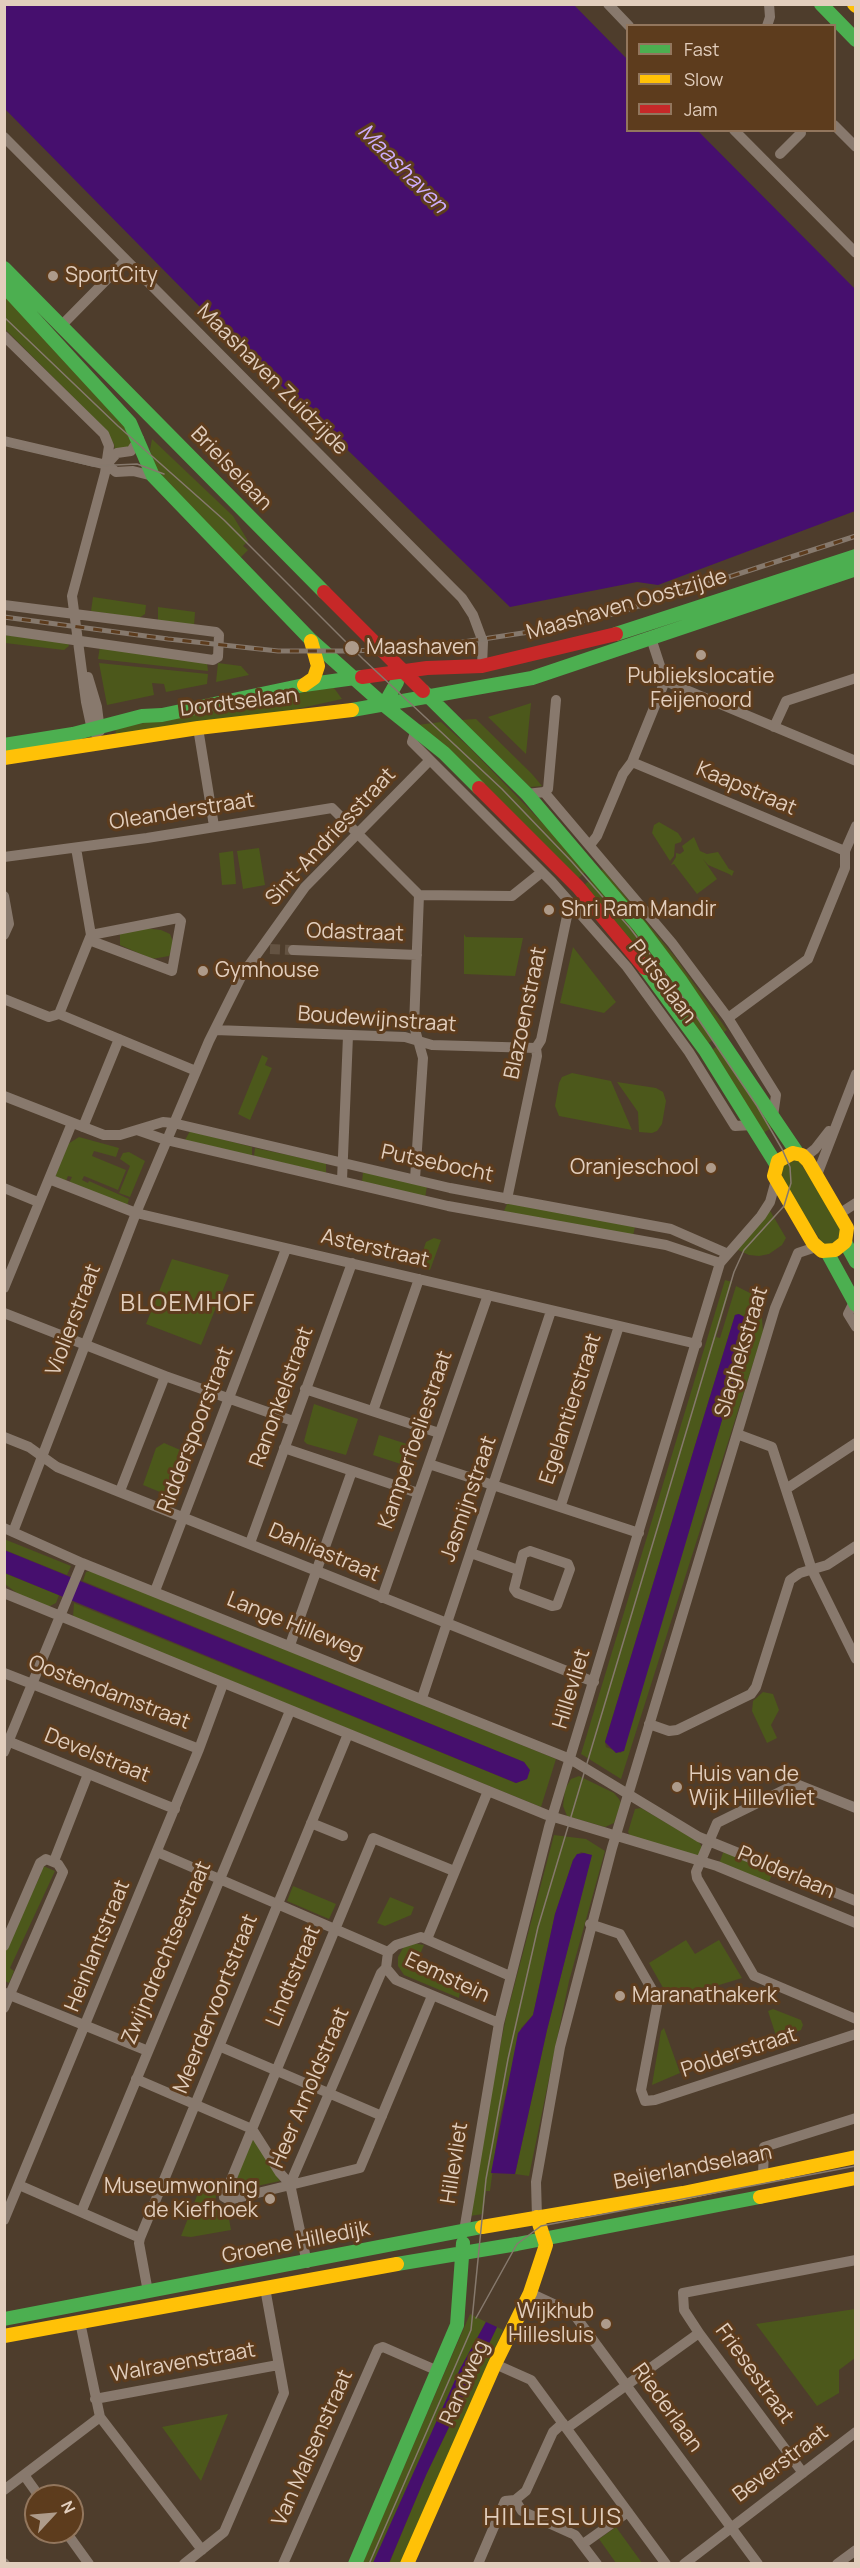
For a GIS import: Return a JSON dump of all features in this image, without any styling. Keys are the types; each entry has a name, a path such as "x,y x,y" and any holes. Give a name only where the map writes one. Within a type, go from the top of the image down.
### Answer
{"main road":[{"path":"821,4 855,40"},
{"name":"Brielselaan","path":"4,268 429,697"},
{"path":"4,286 130,423 139,439 153,476 311,640 384,705 402,672"},
{"name":"Maashaven Oostzijde","path":"438,670 483,659 615,634 855,556"},
{"name":"Maashaven Oostzijde","path":"429,697 532,678 855,569"},
{"path":"304,685 314,678 318,666 311,640"},
{"name":"Dordtselaan","path":"4,758 98,734 142,716 162,715 304,685 402,672 438,670"},
{"path":"402,672 406,692 402,717"},
{"path":"444,712 444,704 452,693"},
{"name":"Dordtselaan","path":"4,745 98,734 198,728 403,703 429,697"},
{"name":"Putselaan","path":"429,697 527,794 640,927 716,1028 801,1155 848,1208 844,1242"},
{"name":"Putselaan","path":"384,705 416,729 501,809 604,917 705,1050 776,1164"},
{"path":"801,1155 786,1155 776,1164 774,1172 776,1180 855,1304"},
{"path":"821,1249 835,1250 844,1242 855,1262"},
{"name":"Beijerlandselaan","path":"537,2217 855,2157"},
{"name":"Beijerlandselaan","path":"545,2239 855,2178"},
{"path":"537,2217 545,2239"},
{"name":"Groene Hilledijk","path":"4,2319 307,2263 537,2217"},
{"name":"Groene Hilledijk","path":"486,2247 511,2236 537,2217"},
{"name":"Randweg","path":"355,2564 457,2325 464,2231"},
{"name":"Groene Hilledijk","path":"4,2336 486,2247 545,2239"},
{"name":"Randweg","path":"407,2564 495,2364 530,2293 544,2254 545,2239"}],"street":[{"path":"608,4 627,24"},
{"path":"768,24 771,17 769,4"},
{"path":"836,127 855,147"},
{"path":"736,132 855,253"},
{"path":"778,156 801,133"},
{"name":"Maashaven Zuidzijde","path":"4,137 462,598 477,623 483,659"},
{"path":"61,326 125,261"},
{"path":"4,336 104,434 110,446 72,596 77,640 82,664 90,683 98,734"},
{"path":"107,465 117,453 131,451 139,439"},
{"path":"4,441 107,465 116,472 138,471 153,476"},
{"path":"4,606 216,632 219,635 218,657 213,660 4,630"},
{"path":"590,845 597,836 623,774 632,762 665,681 651,638"},
{"path":"774,727 786,701 855,678"},
{"path":"665,681 855,761"},
{"path":"527,794 544,792 548,789 556,700"},
{"path":"198,728 214,826"},
{"name":"Putselaan","path":"416,729 412,742 542,872 627,967 689,1052 735,1126 753,1125"},
{"name":"Sint-Andriesstraat","path":"173,1123 242,975 265,949 306,887 357,832 430,760"},
{"name":"Kaapstraat","path":"632,762 845,851"},
{"name":"Putselaan","path":"544,792 672,943 728,1018 776,1095 773,1116"},
{"name":"Oleanderstraat","path":"4,858 332,808 357,832"},
{"path":"728,1018 805,963 845,868 845,851 855,826"},
{"path":"357,832 419,895 512,896 542,872"},
{"path":"60,1014 90,937 76,848"},
{"path":"415,1179 423,1058 414,1026 419,895"},
{"path":"4,896 9,924 4,936"},
{"name":"Blazoenstraat","path":"507,1199 537,1056 536,1048 541,1040 570,902"},
{"path":"178,918 181,921 172,971 90,937 178,918"},
{"name":"Odastraat","path":"293,950 417,955"},
{"path":"4,999 49,1017 60,1014 196,1071"},
{"name":"Boudewijnstraat","path":"215,1030 405,1037 432,1045 536,1048"},
{"path":"342,1180 348,1036"},
{"path":"83,1127 119,1040"},
{"path":"817,1175 855,1074"},
{"name":"Putsebocht","path":"4,1096 111,1136 163,1122 173,1123 450,1188 671,1229 723,1258"},
{"path":"4,1288 72,1123"},
{"name":"Violierstraat","path":"9,1530 41,1456 173,1123"},
{"path":"801,1155 815,1149 835,1124"},
{"name":"Putsebocht","path":"137,1130 166,1140 448,1206 666,1245 723,1258"},
{"name":"Asterstraat","path":"49,1179 136,1213 697,1344"},
{"name":"Hillevliet","path":"464,2231 499,2023 553,1816 723,1258 761,1216 770,1202 776,1180"},
{"path":"4,1188 38,1202"},
{"path":"448,1206 450,1188"},
{"path":"650,1243 653,1226"},
{"name":"Ridderspoorstraat","path":"155,1591 286,1249"},
{"name":"Slaghekstraat","path":"821,1249 798,1253 781,1290 737,1434 772,1447 812,1570 852,1646 855,1659"},
{"name":"Ranonkelstraat","path":"250,1543 352,1263"},
{"path":"373,1411 419,1279"},
{"name":"Kamperfoeliestraat","path":"382,1598 488,1295"},
{"path":"855,1304 848,1314 855,1327"},
{"name":"Jasmijnstraat","path":"422,1698 551,1311"},
{"path":"4,1312 84,1346 293,1421"},
{"name":"Egelantierstraat","path":"561,1505 619,1326"},
{"path":"120,1491 165,1376"},
{"path":"305,1389 439,1433"},
{"path":"537,2217 536,2182 548,2110 590,1924 737,1434"},
{"name":"Dahliastraat","path":"4,1437 29,1447 57,1467 184,1516 594,1683"},
{"path":"786,1489 855,1443"},
{"path":"284,1448 418,1493"},
{"path":"429,1464 495,1483 639,1533"},
{"path":"290,1645 352,1471"},
{"name":"Lange Hilleweg","path":"9,1530 80,1566 155,1591 570,1760"},
{"path":"649,1724 669,1731 677,1730 754,1692 789,1581 797,1575 827,1565 855,1546"},
{"path":"530,1551 568,1564 570,1569 559,1603 552,1605 517,1593 514,1586 518,1570 524,1554 530,1551"},
{"path":"471,1553 518,1570"},
{"path":"6,1744 80,1566"},
{"path":"4,1593 62,1611 223,1684 553,1816"},
{"name":"Oostendamstraat","path":"4,1673 200,1749"},
{"name":"Heinlantstraat","path":"4,2220 200,1749 223,1684"},
{"name":"Zwijndrechtsestraat","path":"82,2210 290,1711"},
{"name":"Meerdervoortstraat","path":"148,2292 140,2238 221,2047 348,1734"},
{"name":"Develstraat","path":"6,1744 175,1809"},
{"name":"Polderlaan","path":"570,1760 709,1841 855,1900"},
{"path":"54,1861 88,1774"},
{"path":"855,1808 796,1784 717,1823 701,1861 697,1878 754,1976 855,2019"},
{"path":"427,1939 488,1791"},
{"name":"Polderlaan","path":"553,1816 701,1861 855,1923"},
{"path":"310,1823 343,1836"},
{"name":"Lindtstraat","path":"290,2184 225,2199 225,2190 373,1838 454,1871"},
{"path":"157,1852 388,1952"},
{"path":"4,1946 40,1863 46,1859 54,1861 63,1872 7,1994 4,2008"},
{"name":"Polderstraat","path":"590,1924 620,1934 658,2000 641,2090 645,2101 655,2100 855,2034"},
{"name":"Eemstein","path":"499,2023 396,1980 386,1968 388,1952 401,1942 417,1938 427,1939 510,1976"},
{"name":"Heer Arnoldstraat","path":"307,2263 290,2184 381,1973 386,1968"},
{"path":"7,1994 148,2051"},
{"path":"136,2079 252,2129 280,2174 290,2184 360,2168 432,1996"},
{"path":"221,2047 382,2116"},
{"path":"763,2176 764,2147 855,2118"},
{"path":"19,2185 82,2210 140,2238"},
{"name":"Friesestraat","path":"803,2474 699,2333 684,2310 683,2293 855,2260"},
{"path":"184,2564 224,2532 284,2393 265,2288"},
{"name":"Riederlaan","path":"530,2293 573,2313 758,2564"},
{"path":"80,2322 100,2417 202,2550"},
{"path":"478,2564 505,2501 515,2500 526,2491 553,2432 626,2386 699,2333"},
{"name":"Van Malsenstraat","path":"283,2564 378,2349 383,2347 438,2370"},
{"path":"495,2364 531,2380 666,2564"},
{"name":"Walravenstraat","path":"95,2399 278,2365"},
{"path":"4,2490 100,2417"},
{"name":"Beverstraat","path":"684,2564 855,2433"},
{"path":"24,2475 30,2484"},
{"path":"515,2500 522,2511 575,2535 597,2564"},
{"path":"583,2544 628,2512"},
{"path":"75,2544 89,2564"},
{"path":"837,2564 855,2550"}],"green space":[{"path":"4,292 134,438 127,449 115,450 114,444 103,427 5,329"},
{"path":"152,439 233,516 248,541 243,546 248,550 240,558 159,477 150,450"},
{"path":"93,597 146,605 145,614 139,618 91,611"},
{"path":"158,607 195,612 194,626 158,621"},
{"path":"5,635 68,643 69,646 64,650 5,643"},
{"path":"100,646 207,663 208,671 98,659"},
{"path":"99,663 208,674 207,684 166,692 164,684 152,683 154,695 107,705"},
{"path":"218,663 241,666 249,675 216,682"},
{"path":"334,688 342,699 288,711 117,738 115,729 298,691"},
{"path":"531,703 526,754 488,717"},
{"path":"476,719 542,786 530,787 461,720"},
{"path":"441,722 469,747 588,870 576,880 417,725"},
{"path":"659,822 678,833 682,839 681,842 675,844 674,856 670,861 652,833 654,825"},
{"path":"694,837 700,851 707,854 718,852 729,869 734,871 732,876 708,865 703,859 717,879 697,894 674,864 671,865 676,853 680,854 684,851 682,846"},
{"path":"259,848 265,885 243,889 237,851"},
{"path":"233,851 236,884 222,885 219,853"},
{"path":"603,869 675,957 727,1030 724,1032 693,988 599,873"},
{"path":"593,877 717,1037 706,1045 582,887"},
{"path":"143,928 161,930 170,934 174,944 169,956 152,959 120,945 120,934"},
{"path":"464,934 466,937 523,938 515,976 464,974"},
{"path":"573,947 616,1002 604,1013 560,1003"},
{"path":"722,1043 775,1126 763,1133 710,1051"},
{"path":"262,1055 268,1058 265,1065 272,1068 250,1120 238,1114"},
{"path":"572,1073 611,1081 632,1130 559,1116 555,1106 559,1083 562,1077"},
{"path":"617,1082 656,1088 663,1092 666,1101 662,1124 657,1131 639,1132 638,1112"},
{"path":"190,1131 252,1147 252,1156 185,1140"},
{"path":"79,1137 119,1148 116,1157 94,1151 92,1156 126,1170 118,1190 84,1176 82,1180 129,1199 127,1206 69,1183 72,1177 68,1176 66,1181 55,1177 68,1144"},
{"path":"255,1148 326,1163 326,1173 254,1156"},
{"path":"129,1152 145,1161 130,1197 119,1193 130,1166 120,1159 123,1153"},
{"path":"798,1159 840,1226 840,1238 830,1245 823,1244 783,1183 781,1167"},
{"path":"363,1172 427,1186 425,1198 362,1182"},
{"path":"508,1202 635,1227 633,1236 503,1213"},
{"path":"769,1209 786,1238 782,1245 769,1254 759,1256 749,1255 734,1248"},
{"path":"434,1238 441,1240 430,1270 418,1266 426,1242"},
{"path":"172,1259 229,1275 201,1345 146,1324"},
{"path":"725,1280 732,1282 716,1337 720,1338 736,1286 758,1297 744,1316 751,1319 761,1306 763,1332 621,1779 581,1754","holes":["739,1314 733,1383 621,1753 606,1747 605,1742 735,1315"]},
{"path":"314,1404 358,1419 346,1455 307,1444 304,1441"},
{"path":"379,1435 413,1446 407,1466 373,1455"},
{"path":"164,1443 192,1455 177,1499 143,1485 156,1448"},
{"path":"4,1539 71,1566 67,1575 5,1550"},
{"path":"94,1570 556,1759 541,1807 73,1617 74,1603 516,1783 527,1779 529,1770 524,1762 83,1581 86,1572"},
{"path":"4,1573 59,1595 56,1603 48,1607 22,1597 5,1584"},
{"path":"763,1692 773,1694 779,1710 771,1725 777,1738 767,1743 752,1711 753,1701"},
{"path":"579,1776 614,1793 619,1799 621,1803 614,1823 605,1827 567,1816 563,1806 565,1789 571,1779"},
{"path":"641,1808 699,1842 703,1849 697,1857 631,1837 628,1832 635,1809"},
{"path":"554,1835 586,1839 605,1851 569,1981 529,2176 515,2174 547,2030 591,1856 581,1852 573,1860 555,1914 533,2015 521,2028 499,2123 490,2191 486,2191 483,2214 470,2216 482,2137 506,2017"},
{"path":"724,1850 774,1870 768,1884 719,1864"},
{"path":"41,1865 55,1871 10,1968 14,1971 9,1983 5,1981 5,1951 41,1874"},
{"path":"293,1886 336,1904 329,1919 287,1901"},
{"path":"390,1897 414,1907 411,1915 385,1926 377,1923"},
{"path":"686,1940 695,1954 719,1940 742,1978 670,2000 649,1963"},
{"path":"413,1943 424,1945 418,1959 413,1959 413,1963 448,1977 446,1986 460,1992 459,1998 404,1975 398,1966 398,1957 403,1948"},
{"path":"773,2009 801,2020 803,2025 801,2030 777,2039 768,2011"},
{"path":"664,2028 680,2073 652,2085 661,2031"},
{"path":"251,2138 255,2140 280,2181 229,2192"},
{"path":"207,2181 218,2186 215,2202 219,2207 227,2208 231,2230 191,2237 181,2236 202,2183 205,2184"},
{"path":"855,2309 855,2358 839,2370 839,2393 817,2406 756,2324"},
{"path":"470,2314 486,2322 460,2369 373,2563 362,2564"},
{"path":"497,2327 503,2330 401,2563 389,2564 426,2475"},
{"path":"228,2414 201,2481 162,2427"},
{"path":"616,2527 642,2563 616,2563 599,2539"}],"water":[{"name":"Maashaven","path":"5,4 574,5 626,58 626,132 699,132 855,289 855,511 658,585 637,582 510,607 206,313 5,109"},
{"path":"739,1314 750,1320 733,1383 624,1751 616,1753 605,1742 735,1315"},
{"path":"4,1550 524,1762 530,1770 527,1779 516,1783 5,1573"},
{"path":"577,1854 592,1855 547,2030 515,2174 491,2173 518,2033 533,2015 555,1914 573,1860"},
{"path":"486,2322 497,2327 426,2475 389,2563 373,2563 460,2369"}],"tunnel":[{"path":"270,949 293,950"}],"tram line":[{"path":"4,317 118,426 224,520 363,659 502,789 572,862 630,928 690,1007 757,1106 790,1167 791,1183 784,1206 744,1250 734,1272 538,1927 508,2059 486,2179 471,2330 369,2564"},
{"path":"4,444 93,466 137,464 164,474"},
{"path":"476,2318 517,2244 541,2226 856,2166"}],"railway":[{"path":"4,617 278,651 353,651 430,647 536,631 617,613 856,536"}],"traffic: fast":[{"path":"821,4 856,40"},
{"path":"4,268 324,592"},
{"path":"4,286 130,423 153,476 311,640 384,705 444,753 479,788"},
{"path":"616,634 856,556"},
{"path":"352,710 532,678 856,569"},
{"path":"384,705 397,682 395,667"},
{"path":"4,745 73,734 142,716 162,715 304,685 362,677"},
{"path":"423,691 527,794 640,927 680,980 798,1154"},
{"path":"645,968 705,1050 776,1164"},
{"path":"845,1242 856,1262"},
{"path":"827,1252 856,1305"},
{"path":"397,2264 517,2244 760,2197"},
{"path":"4,2319 482,2227"},
{"path":"355,2564 457,2325 463,2243"}],"traffic: slow":[{"path":"304,685 314,678 318,666 311,641"},
{"path":"4,758 198,728 352,710"},
{"path":"793,1153 802,1155 808,1161 847,1228 845,1242 835,1250 822,1251 813,1243 774,1176 778,1161 793,1153"},
{"path":"482,2227 683,2193 856,2157"},
{"path":"760,2197 856,2178"},
{"path":"407,2564 495,2364 530,2293 546,2245 537,2217"},
{"path":"4,2336 397,2264"}],"traffic: jam":[{"path":"324,592 423,691"},
{"path":"362,677 427,668 482,666 616,634"},
{"path":"479,788 578,887 645,968"}],"place":[{"name":"SportCity","path":"53,276"},
{"name":"Maashaven","path":"352,648"},
{"name":"Publiekslocatie Feijenoord","path":"701,655"},
{"name":"Shri Ram Mandir","path":"549,910"},
{"name":"Gymhouse","path":"203,971"},
{"name":"Oranjeschool","path":"711,1168"},
{"name":"Huis van de Wijk Hillevliet","path":"677,1787"},
{"name":"Maranathakerk","path":"620,1996"},
{"name":"Museumwoning de Kiefhoek","path":"270,2199"},
{"name":"Wijkhub Hillesluis","path":"606,2324"}],"district":[{"name":"BLOEMHOF","path":"188,1304"},
{"name":"HILLESLUIS","path":"553,2518"}]}
